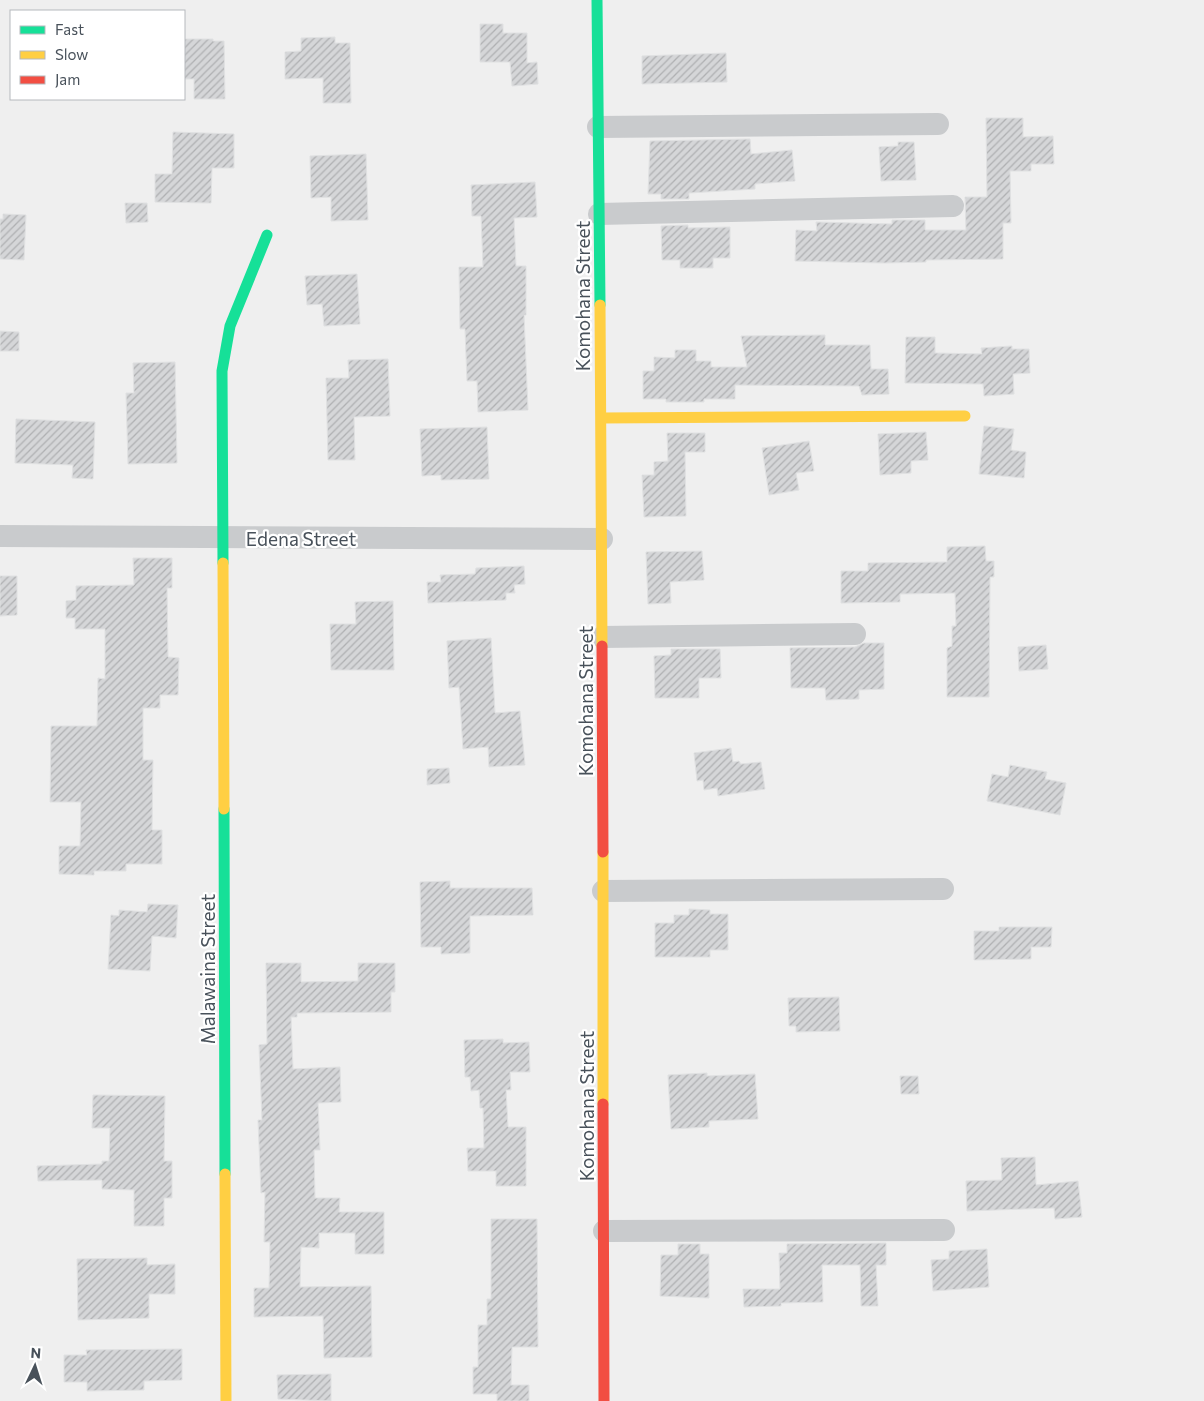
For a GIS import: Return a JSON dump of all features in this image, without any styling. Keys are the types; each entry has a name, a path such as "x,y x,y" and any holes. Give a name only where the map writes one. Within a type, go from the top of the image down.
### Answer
{"street":[{"name":"Komohana Street","path":"598,0 602,539 604,1401"},
{"path":"598,127 938,124"},
{"path":"599,214 953,206"},
{"name":"Malawaina Street","path":"226,1401 222,371 230,326 267,234"},
{"path":"601,418 965,416"},
{"name":"Edena Street","path":"0,536 602,539"},
{"path":"602,637 856,634"},
{"path":"603,891 943,889"},
{"path":"604,1231 944,1230"}],"building":[{"path":"480,24 503,24 503,33 527,33 527,63 537,62 538,84 512,86 510,62 480,62"},
{"path":"335,37 335,43 350,43 351,103 323,103 323,78 285,79 285,52 301,51 301,38"},
{"path":"185,39 224,41 225,99 194,99 194,79 185,79"},
{"path":"726,53 727,82 642,84 642,56"},
{"path":"986,118 1023,118 1023,137 1053,136 1054,164 1031,164 1031,171 1010,171 1011,223 1003,223 1003,259 926,260 926,262 884,263 795,261 796,230 817,231 816,222 892,224 892,220 925,220 925,230 966,230 965,197 987,197"},
{"path":"173,132 234,134 234,168 212,168 211,203 155,202 155,174 172,174"},
{"path":"750,139 751,154 792,150 795,181 755,184 755,189 689,193 689,199 661,199 661,194 648,194 650,141"},
{"path":"898,142 914,142 916,180 881,181 879,147 898,146"},
{"path":"366,154 368,220 331,221 331,197 311,198 310,156"},
{"path":"535,182 537,217 514,218 516,266 526,266 526,315 524,315 528,410 478,412 477,381 467,381 465,329 460,329 459,267 483,267 481,216 472,216 471,185"},
{"path":"125,203 147,203 148,222 126,223"},
{"path":"3,214 26,215 24,260 0,259 0,219 3,219"},
{"path":"688,225 688,228 730,227 730,258 713,258 713,268 680,268 680,260 662,260 661,226"},
{"path":"357,274 360,324 324,326 322,304 307,305 305,276"},
{"path":"0,331 19,332 19,351 0,351"},
{"path":"825,335 825,345 870,345 871,369 888,369 889,394 862,395 859,386 735,385 735,399 704,399 704,402 666,402 666,399 643,399 643,371 654,371 654,357 675,358 675,350 696,350 696,361 711,361 711,367 747,367 741,336"},
{"path":"906,337 935,337 935,353 982,354 981,348 1012,346 1012,349 1029,349 1030,373 1013,374 1014,394 984,396 983,384 905,383"},
{"path":"388,359 390,416 354,417 355,460 328,460 326,378 349,378 348,360"},
{"path":"175,362 177,463 128,464 126,393 134,393 133,363"},
{"path":"16,419 95,422 93,479 72,478 73,465 15,463"},
{"path":"984,426 1014,429 1011,450 1026,452 1024,478 979,474"},
{"path":"487,427 489,479 441,480 441,475 422,476 420,429"},
{"path":"926,432 928,460 911,461 911,473 880,475 878,434"},
{"path":"667,433 705,433 705,452 685,452 686,516 644,517 642,475 654,475 654,462 668,461"},
{"path":"809,441 814,471 796,473 799,490 769,495 762,448"},
{"path":"985,546 986,561 994,561 994,577 990,577 989,697 947,697 947,648 952,646 952,626 956,626 955,593 900,594 900,602 841,603 841,571 868,571 868,563 947,562 947,547"},
{"path":"702,551 704,580 670,582 671,603 648,604 646,552"},
{"path":"133,558 172,558 172,588 167,588 168,657 179,658 178,695 160,695 160,708 143,708 143,760 153,760 152,830 162,830 162,864 126,864 126,871 94,871 94,875 59,874 59,846 80,846 81,802 50,802 51,726 97,726 98,678 105,679 105,629 75,629 75,618 66,618 66,601 76,600 76,586 134,585"},
{"path":"524,566 525,584 514,585 515,593 506,593 506,600 428,603 427,582 441,582 440,575 475,574 476,568"},
{"path":"0,576 17,576 17,615 0,616"},
{"path":"393,601 394,670 331,670 330,624 356,624 355,602"},
{"path":"491,638 495,713 520,711 525,765 489,767 488,747 463,749 459,687 449,688 447,641"},
{"path":"864,643 884,643 884,689 859,690 859,699 826,700 825,688 791,688 790,648 855,647"},
{"path":"1046,645 1048,669 1019,671 1018,647"},
{"path":"671,649 720,649 721,678 699,678 699,698 655,698 654,656 671,655"},
{"path":"731,748 733,762 739,761 741,764 761,762 765,789 718,796 717,788 704,790 703,780 697,781 694,753"},
{"path":"1010,765 1047,772 1045,779 1066,783 1060,815 987,801 992,774 1008,777"},
{"path":"449,768 450,783 427,785 427,769"},
{"path":"450,881 450,888 532,888 533,915 470,916 470,953 441,954 441,947 421,947 420,882"},
{"path":"148,904 178,905 176,938 152,936 150,971 108,969 111,915 119,916 119,910 147,912"},
{"path":"689,909 710,910 710,914 728,914 728,950 710,950 710,957 655,957 655,923 674,923 674,915 689,915"},
{"path":"999,927 1052,927 1051,947 1031,947 1031,959 974,960 974,931 999,931"},
{"path":"266,963 301,963 301,982 358,981 358,963 395,963 395,992 391,992 391,1012 297,1013 297,1017 291,1017 293,1069 340,1067 341,1102 318,1103 320,1150 314,1150 315,1198 340,1198 339,1212 384,1212 384,1254 355,1254 355,1233 319,1233 319,1248 301,1247 300,1287 371,1286 372,1357 324,1358 323,1316 254,1317 254,1288 269,1288 270,1242 264,1242 265,1192 261,1193 258,1120 262,1120 259,1045 267,1044"},
{"path":"839,997 840,1031 796,1032 796,1026 789,1026 788,998"},
{"path":"503,1039 503,1043 529,1042 530,1072 510,1072 511,1090 506,1090 508,1127 526,1127 526,1186 496,1186 496,1171 468,1171 467,1148 484,1148 483,1108 480,1108 479,1090 471,1091 470,1077 465,1077 464,1040"},
{"path":"707,1073 707,1076 755,1074 758,1119 709,1121 709,1127 671,1129 668,1075"},
{"path":"900,1076 918,1076 919,1094 901,1094"},
{"path":"93,1095 165,1096 164,1161 172,1161 172,1198 164,1198 164,1226 134,1226 134,1190 102,1189 102,1180 38,1181 37,1166 102,1164 102,1161 109,1161 110,1128 92,1128"},
{"path":"1035,1157 1036,1185 1078,1181 1082,1217 1055,1219 1054,1208 967,1211 966,1181 1002,1180 1001,1158"},
{"path":"491,1219 537,1219 538,1347 512,1347 511,1385 529,1385 529,1401 497,1401 497,1394 473,1394 473,1367 478,1367 478,1325 487,1325 487,1299 491,1299"},
{"path":"886,1243 886,1265 876,1265 878,1306 861,1306 860,1265 822,1265 823,1302 781,1303 781,1306 744,1307 743,1289 780,1289 779,1253 787,1253 787,1244"},
{"path":"678,1244 700,1244 700,1254 709,1254 709,1298 660,1296 661,1255 678,1255"},
{"path":"987,1249 989,1287 933,1291 931,1260 949,1259 949,1251"},
{"path":"147,1258 147,1265 175,1264 175,1294 149,1294 149,1318 78,1320 77,1259"},
{"path":"182,1349 182,1380 144,1381 144,1390 87,1391 87,1382 64,1382 64,1355 87,1355 86,1350"},
{"path":"331,1374 331,1401 278,1399 277,1375"}],"traffic: fast":[{"path":"597,0 600,305"},
{"path":"223,563 222,371 230,326 267,235"},
{"path":"224,809 225,1174"}],"traffic: slow":[{"path":"600,305 602,646"},
{"path":"601,418 965,416"},
{"path":"223,563 224,809"},
{"path":"603,852 603,1104"},
{"path":"225,1174 226,1401"}],"traffic: jam":[{"path":"602,646 603,852"},
{"path":"603,1104 604,1401"}]}
